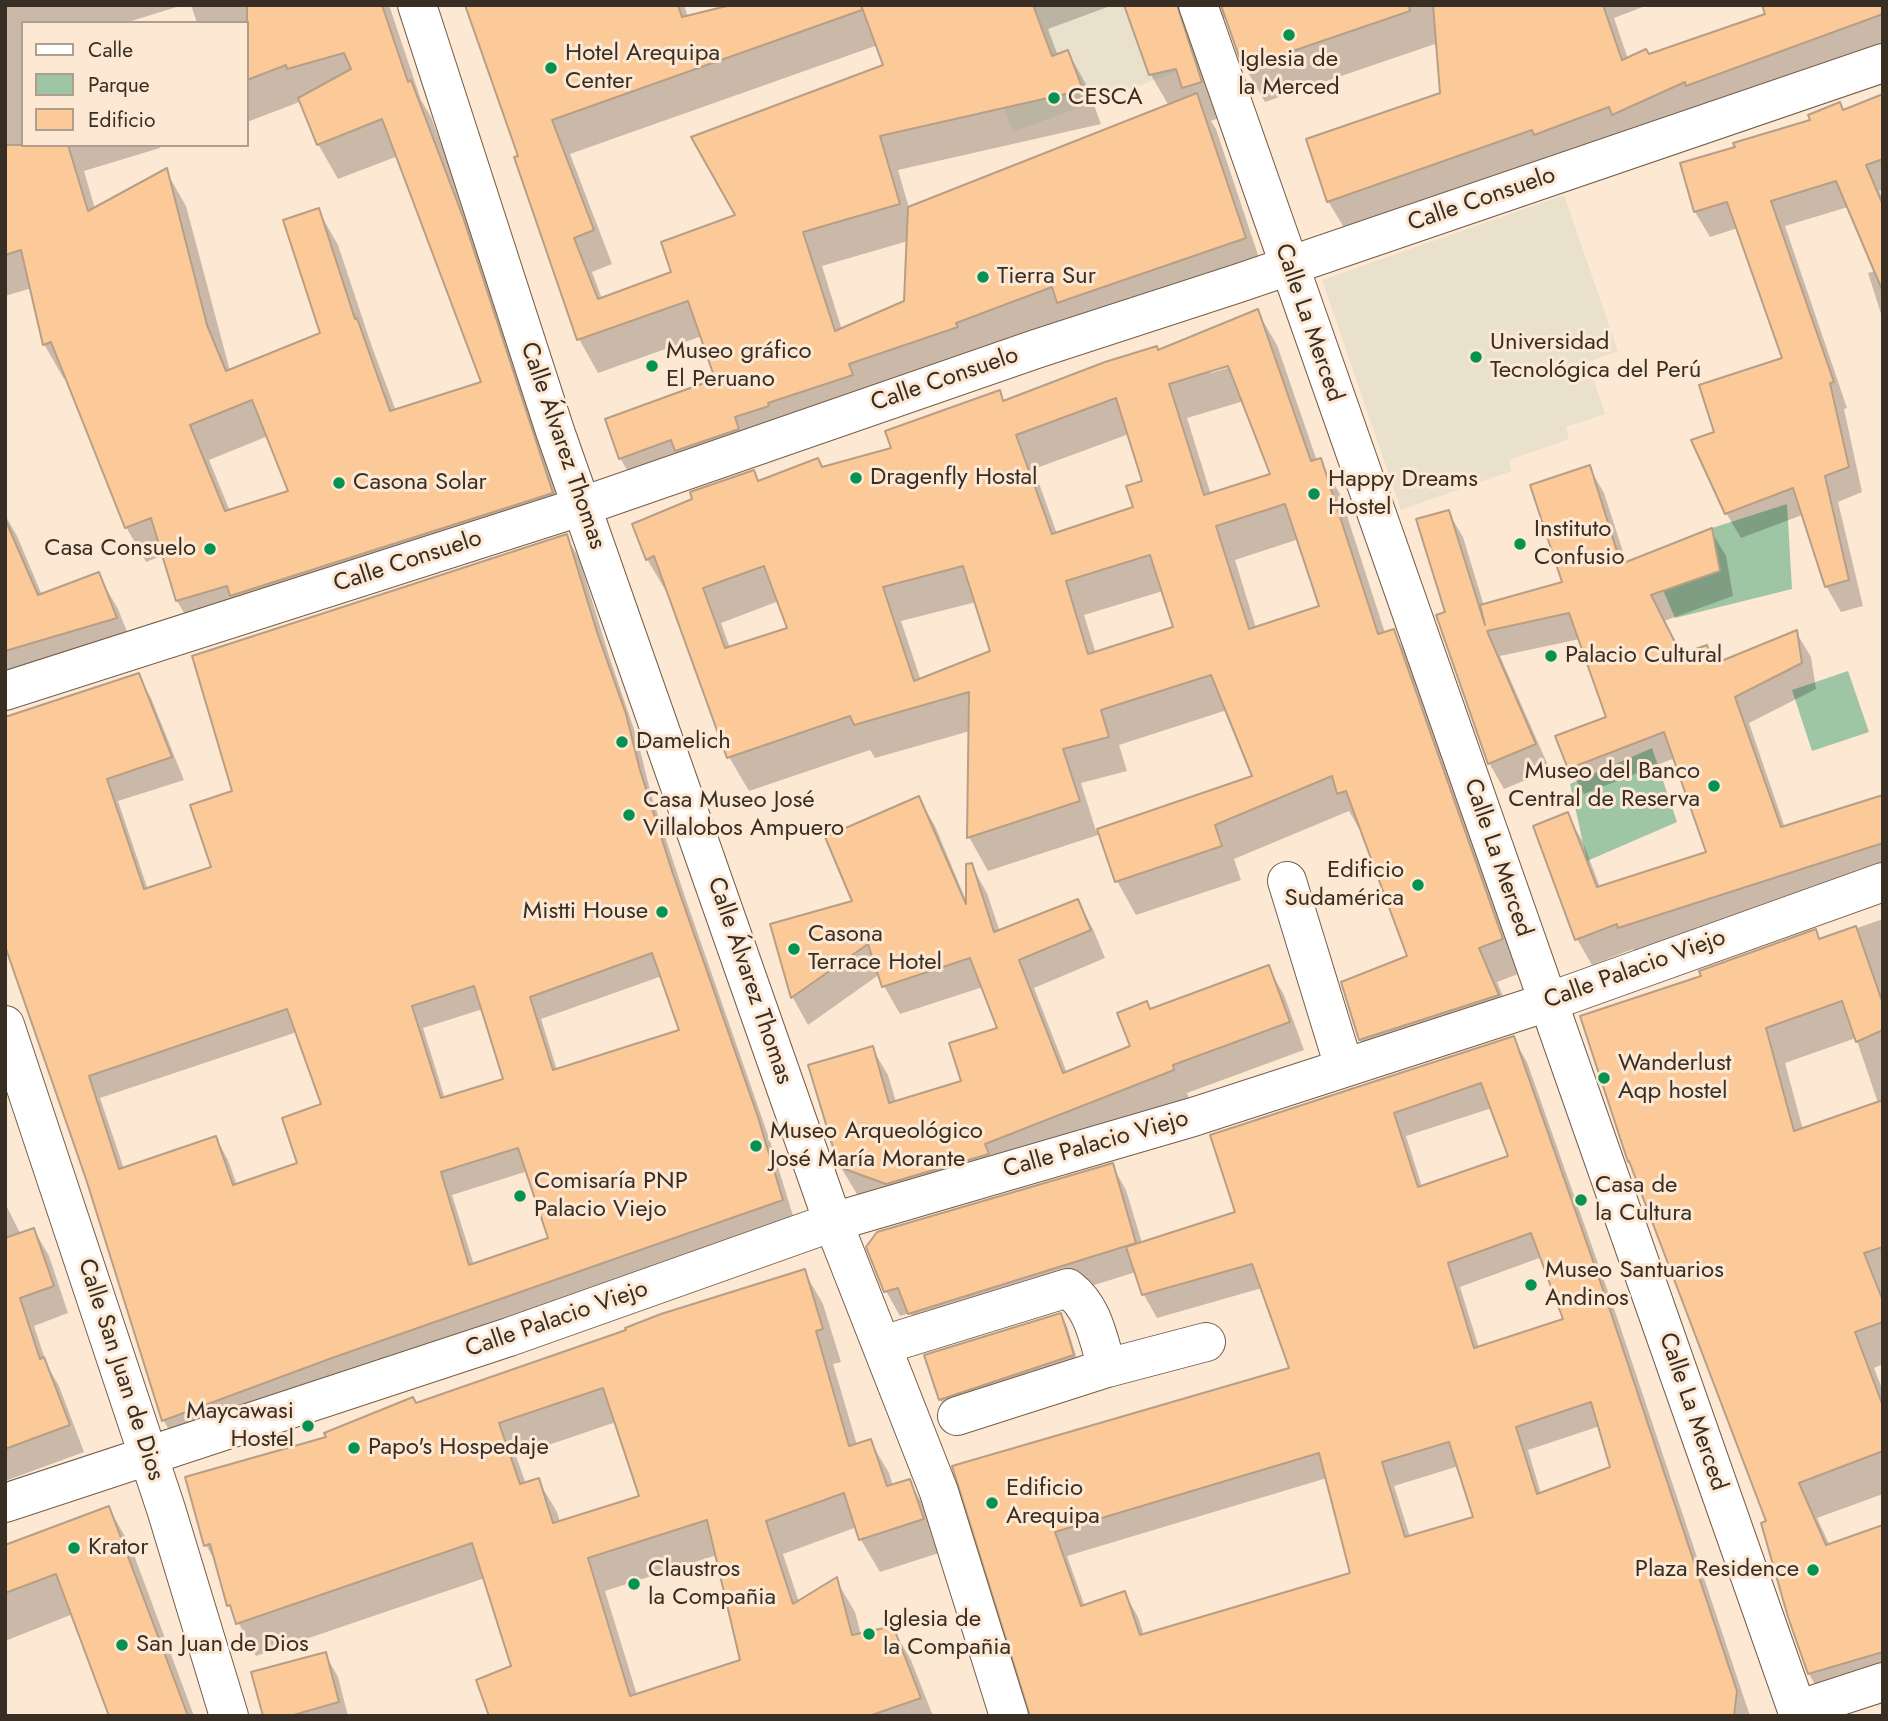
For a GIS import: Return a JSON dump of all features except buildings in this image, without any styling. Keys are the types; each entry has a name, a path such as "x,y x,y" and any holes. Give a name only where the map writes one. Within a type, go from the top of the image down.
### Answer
{"street":[{"name":"Calle Álvarez Thomas","path":"417,5 555,431 833,1222 939,1492 1009,1716"},
{"name":"Calle La Merced","path":"1198,5 1795,1713"},
{"name":"Calle Consuelo","path":"5,691 1039,358 1288,266 1883,63"},
{"path":"1287,881 1344,1068"},
{"name":"Calle Palacio Viejo","path":"5,1503 496,1341 833,1222 1193,1116 1548,1002 1883,882"},
{"name":"Calle San Juan de Dios","path":"5,1025 148,1456 229,1716"},
{"path":"883,1345 1068,1288 1081,1298 1092,1317 1107,1368"},
{"path":"957,1416 1107,1368 1206,1342"},
{"path":"1795,1713 1883,1682"}],"shaded area":[{"name":"CESCA","path":"1031,5 1178,5 1200,63 1013,132 975,26"},
{"name":"Universidad Tecnológica del Perú","path":"1564,195 1618,351 1588,362 1605,414 1566,427 1569,439 1509,460 1512,471 1401,510 1322,280"}],"green space":[{"path":"1787,504 1792,589 1675,618 1663,590 1720,571 1712,528"},
{"path":"1848,671 1869,732 1812,751 1792,690"},
{"path":"1652,748 1677,822 1587,861 1570,784"}],"place":[{"name":"Iglesia de la Merced","path":"1289,35"},
{"name":"Hotel Arequipa Center","path":"551,68"},
{"name":"CESCA","path":"1054,98"},
{"name":"Tierra Sur","path":"983,277"},
{"name":"Universidad Tecnológica del Perú","path":"1476,357"},
{"name":"Museo gráfico El Peruano","path":"652,366"},
{"name":"Dragenfly Hostal","path":"856,478"},
{"name":"Casona Solar","path":"339,483"},
{"name":"Happy Dreams Hostel","path":"1314,494"},
{"name":"Instituto Confusio","path":"1520,544"},
{"name":"Casa Consuelo","path":"210,549"},
{"name":"Palacio Cultural","path":"1551,656"},
{"name":"Damelich","path":"622,742"},
{"name":"Museo del Banco Central de Reserva","path":"1714,786"},
{"name":"Casa Museo José Villalobos Ampuero","path":"629,815"},
{"name":"Edificio Sudamérica","path":"1418,885"},
{"name":"Mistti House","path":"662,912"},
{"name":"Casona Terrace Hotel","path":"794,949"},
{"name":"Wanderlust Aqp hostel","path":"1604,1078"},
{"name":"Museo Arqueológico José María Morante","path":"756,1146"},
{"name":"Comisaría PNP Palacio Viejo","path":"520,1196"},
{"name":"Casa de la Cultura","path":"1581,1200"},
{"name":"Museo Santuarios Andinos","path":"1531,1285"},
{"name":"Maycawasi Hostel","path":"308,1426"},
{"name":"Papo's Hospedaje","path":"354,1448"},
{"name":"Edificio Arequipa","path":"992,1503"},
{"name":"Krator","path":"74,1548"},
{"name":"Plaza Residence","path":"1813,1570"},
{"name":"Claustros la Compañia","path":"634,1584"},
{"name":"Iglesia de la Compañia","path":"869,1634"},
{"name":"San Juan de Dios","path":"122,1645"}]}
